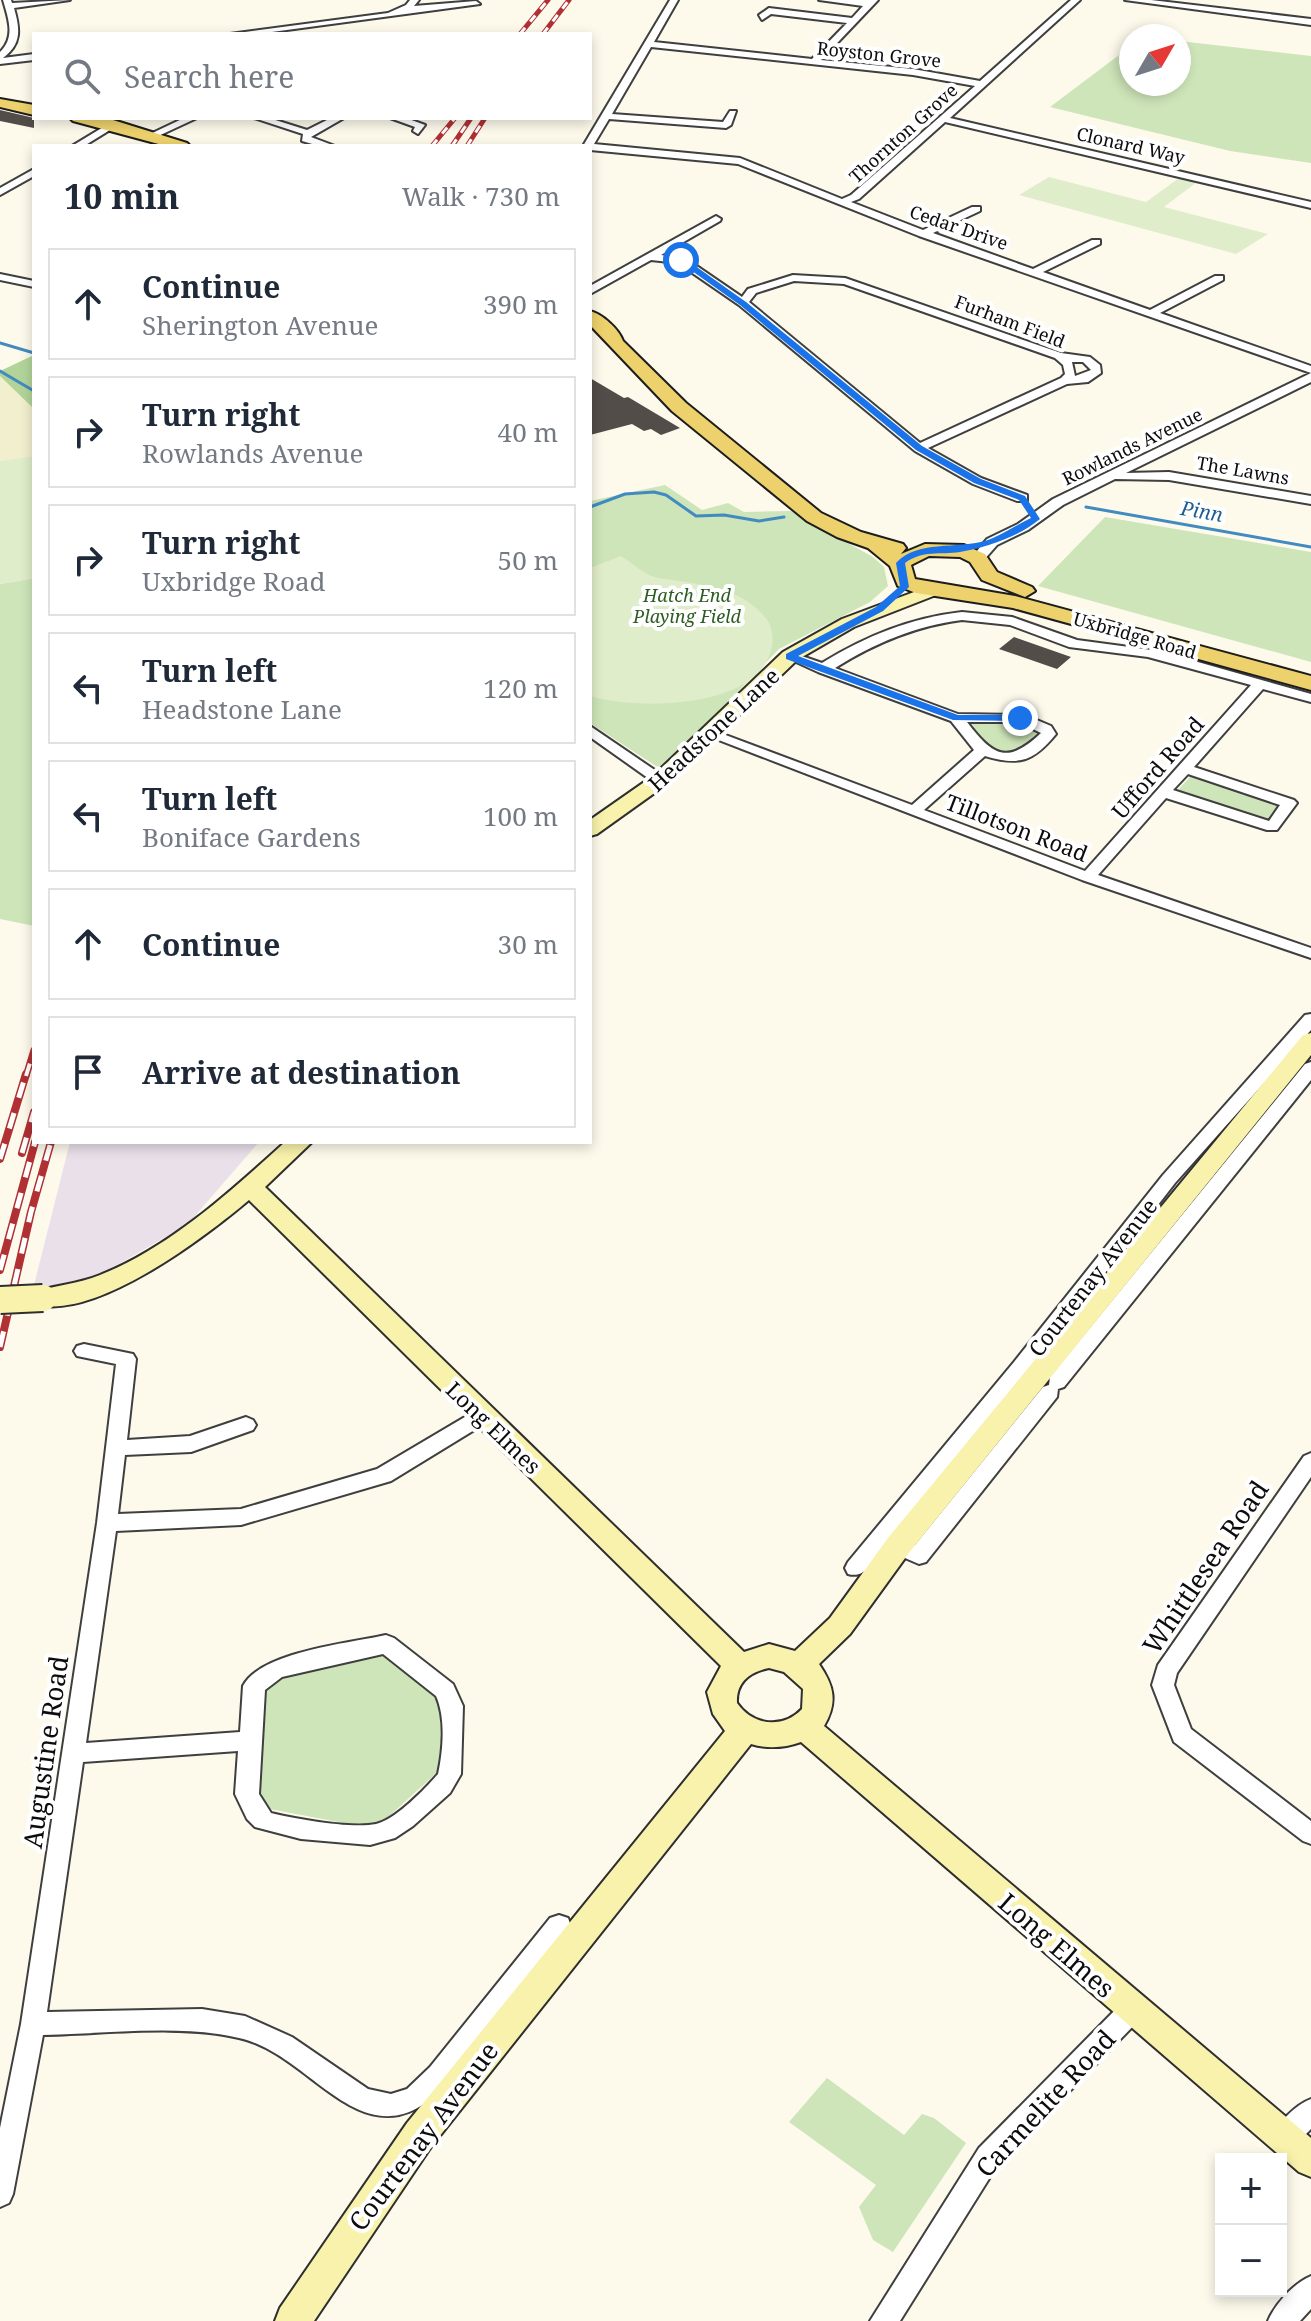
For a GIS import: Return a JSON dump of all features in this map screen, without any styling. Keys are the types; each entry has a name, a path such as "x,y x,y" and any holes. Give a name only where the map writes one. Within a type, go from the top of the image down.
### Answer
{"main road":[{"path":"0,103 32,110"},
{"path":"88,120 173,136"},
{"name":"Uxbridge Road","path":"592,318 613,336 614,342"},
{"name":"Uxbridge Road","path":"592,329 614,342 679,407 814,517 876,545 907,566 930,591 1015,602 1311,683"},
{"name":"Uxbridge Road","path":"907,566 956,550 986,559 1008,586 1311,671"},
{"path":"957,593 976,588 986,559"}],"street":[{"path":"0,58 14,43 16,31 8,3 66,0"},
{"path":"403,10 415,0"},
{"path":"590,144 674,0"},
{"path":"823,0 872,2"},
{"path":"982,84 1076,0"},
{"path":"1129,0 1311,22"},
{"path":"813,63 872,2"},
{"path":"252,32 373,18 403,10 476,4"},
{"path":"762,17 769,11 855,21"},
{"name":"Royston Grove","path":"647,44 913,72 982,84"},
{"path":"0,58 32,57"},
{"name":"Thornton Grove","path":"843,202 855,197 982,84"},
{"path":"606,116 726,125 733,113"},
{"name":"Clonard Way","path":"944,119 1311,205"},
{"path":"173,136 190,120"},
{"path":"266,120 308,133 335,120"},
{"path":"406,120 420,125 418,131"},
{"path":"81,144 118,126"},
{"path":"308,133 306,139 323,144"},
{"name":"Cedar Drive","path":"592,146 740,161 923,234 1154,312 1311,370"},
{"path":"0,192 32,173"},
{"path":"923,234 976,209"},
{"path":"592,290 716,219"},
{"path":"1035,272 1096,242"},
{"path":"676,243 676,258"},
{"path":"650,257 676,258 716,283 919,448 977,481 1022,498 1058,502"},
{"path":"592,301 676,258"},
{"path":"0,277 32,284"},
{"name":"Furham Field","path":"743,303 746,296 764,286 793,278 845,281 1059,356 1068,364 1071,374 1065,381 919,448"},
{"path":"1154,312 1219,278"},
{"name":"Furham Field","path":"716,283 764,286"},
{"path":"1059,356 1086,359 1097,371 1091,377 1065,381"},
{"name":"Rowlands Avenue","path":"986,559 1058,502 1311,377"},
{"path":"1151,457 1169,476"},
{"name":"The Lawns","path":"1107,478 1169,476 1311,500"},
{"path":"1022,498 1036,519"},
{"name":"Headstone Lane","path":"880,609 905,587 907,566"},
{"name":"Headstone Lane","path":"592,829 660,780 790,656 880,609 930,591"},
{"path":"823,669 860,645 892,631 930,619 960,615 1015,621 1076,644 1158,655 1311,698"},
{"path":"790,656 956,718 1020,718 1046,729 1049,734 1023,758 1010,759 982,751 956,718"},
{"name":"Ufford Road","path":"1088,877 1259,685"},
{"path":"592,731 660,780"},
{"name":"Tillotson Road","path":"710,734 1088,877 1311,953"},
{"path":"914,811 982,751"},
{"path":"1166,793 1272,827 1289,803 1184,768"},
{"name":"Courtenay Avenue","path":"856,1568 889,1543 1025,1406 1178,1183 1308,1044"},
{"name":"Courtenay Avenue","path":"1178,1183 1308,1044"},
{"name":"Courtenay Avenue","path":"800,1664 840,1626 889,1543 1048,1373 1308,1044"},
{"path":"0,1300 62,1298 106,1284 172,1245 251,1188 298,1144"},
{"name":"Long Elmes","path":"251,1188 739,1665"},
{"name":"Augustine Road","path":"0,2194 33,2024 107,1523 126,1359 84,1351"},
{"path":"107,1523 241,1517 384,1475 482,1416"},
{"path":"116,1448 191,1444 246,1425"},
{"name":"Whittlesea Road","path":"1311,1461 1166,1671 1163,1685 1182,1735 1311,1834"},
{"path":"386,1644 397,1651 445,1690 452,1706 451,1767 447,1779 400,1823 381,1834 356,1836 265,1822 253,1810 247,1794 248,1741 254,1686 263,1676 276,1669 371,1646 386,1644"},
{"path":"769,1656 800,1664 818,1685 820,1698 817,1711 805,1727 776,1736 745,1729 729,1715 723,1702 723,1688 728,1675 739,1665 753,1658 769,1656"},
{"name":"Long Elmes","path":"805,1727 1132,2010 1311,2160"},
{"name":"Courtenay Avenue","path":"293,2321 448,2080 555,1942 745,1729"},
{"path":"73,1753 248,1741"},
{"name":"Carmelite Road","path":"884,2321 988,2157 1132,2010"},
{"path":"33,2024 202,2020 245,2027 283,2045 362,2100 391,2106 415,2098 448,2080"},
{"path":"1284,2138 1311,2111"},
{"path":"1282,2321 1311,2289"}],"shaded area":[{"path":"0,376 32,407 32,456 0,461"},
{"path":"69,1144 257,1144 188,1224 86,1283 33,1289"}],"green space":[{"path":"1191,42 1311,56 1311,163 1230,151 1050,107 1119,55 1119,96 1191,96"},
{"path":"1049,177 1146,202 1179,178 1197,182 1164,207 1268,234 1236,254 1019,195"},
{"path":"32,356 32,407 0,376 0,371"},
{"path":"32,456 32,578 0,584 0,461"},
{"name":"Hatch End Playing Field","path":"665,485 702,510 728,503 744,512 791,511 873,557 884,567 888,586 870,602 779,649 662,770 592,724 592,501"},
{"path":"1105,517 1311,552 1311,662 1038,586"},
{"path":"621,556 653,577 701,584 742,598 767,620 772,633 771,650 761,670 743,684 719,695 692,701 636,703 592,696 592,567"},
{"path":"32,578 32,926 0,919 0,584"},
{"path":"1009,722 1039,730 1033,743 1021,752 1007,754 992,749 971,723"},
{"path":"1192,775 1280,804 1266,822 1176,792"},
{"path":"380,1650 439,1696 442,1768 375,1829 254,1806 265,1682"},
{"path":"827,2078 904,2135 922,2114 934,2118 966,2143 893,2252 873,2240 859,2207 876,2185 789,2122"}],"building":[{"path":"0,110 32,118 34,128 0,121"},
{"path":"592,379 680,428 661,435 632,424 592,434"},
{"path":"1014,637 1071,657 1057,669 999,649"}],"waterway":[{"name":"Pinn","path":"0,343 32,352"},
{"path":"0,371 32,390"},
{"path":"592,506 625,494 654,492 666,495 696,516 724,515 759,521 784,517"},
{"name":"Pinn","path":"1086,507 1311,547"}],"railway":[{"path":"522,32 548,0"},
{"path":"545,32 569,0"},
{"path":"434,144 453,120"},
{"path":"453,144 470,120"},
{"path":"468,144 484,120"},
{"path":"26,1076 32,1056"},
{"path":"0,1159 26,1074"},
{"path":"22,1153 32,1119"},
{"path":"0,1270 34,1144"},
{"path":"0,1347 31,1212 50,1144"}],"route":[{"path":"681,260 743,303 919,448 977,481 1022,498 1036,519 992,542 956,550 916,552 900,563 905,587 880,609 848,623 790,656 956,718 1020,718"}]}
